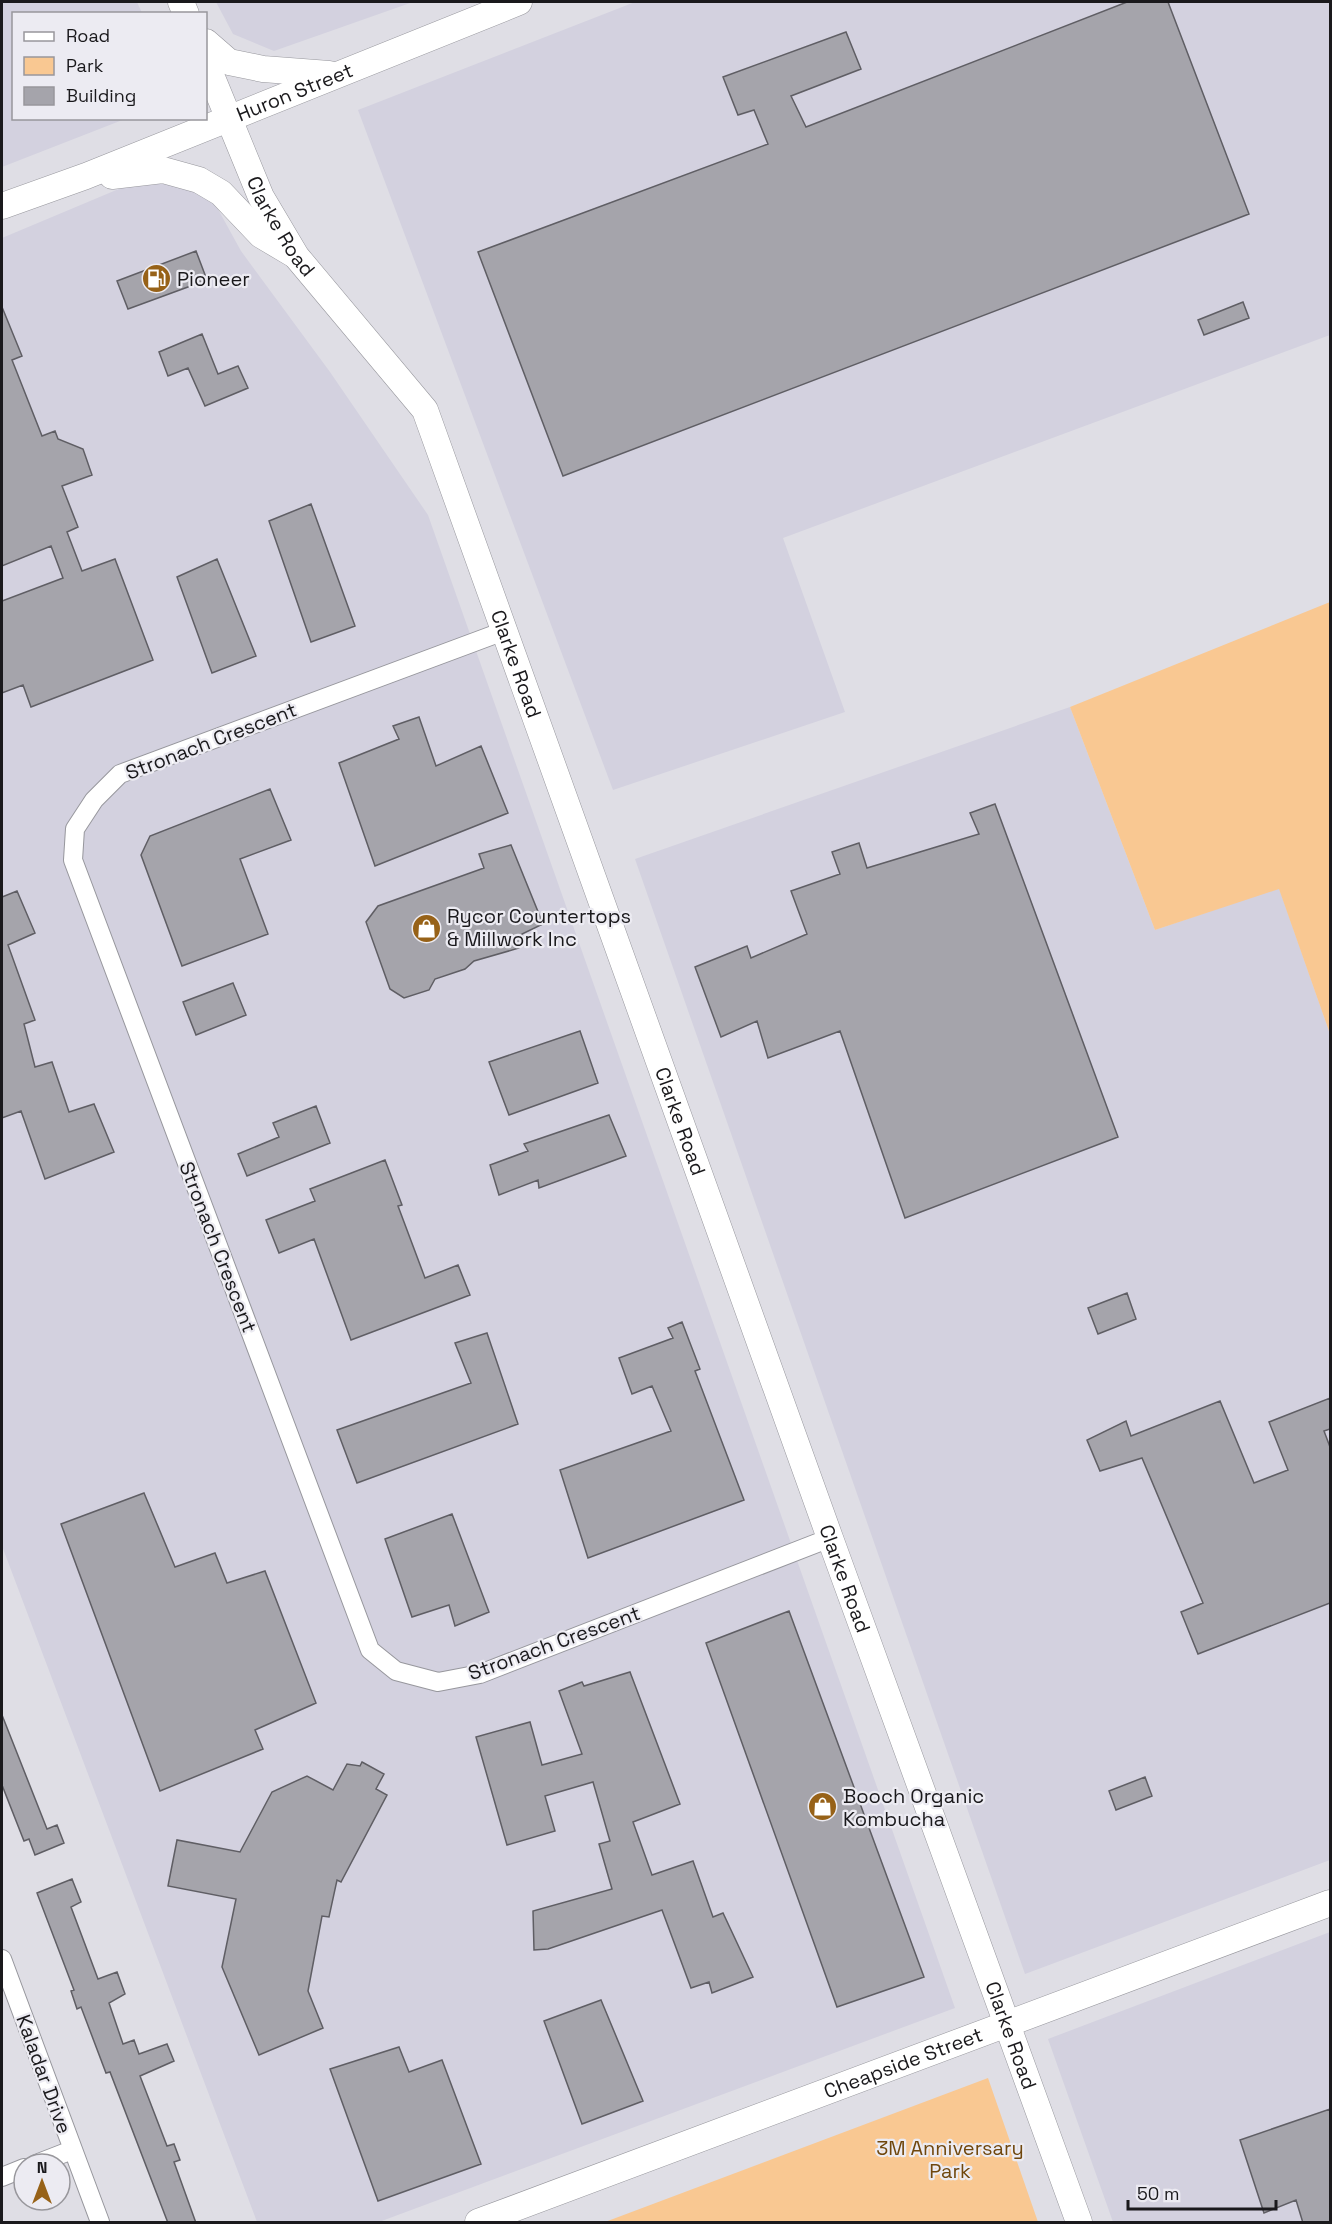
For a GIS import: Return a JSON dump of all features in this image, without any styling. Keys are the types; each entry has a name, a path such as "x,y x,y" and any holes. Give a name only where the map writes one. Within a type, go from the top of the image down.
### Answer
{"main road":[{"name":"Huron Street","path":"2,206 86,176 332,74 519,2"},
{"path":"207,43 229,62 263,69 332,74"},
{"name":"Clarke Road","path":"207,66 261,197 296,256 425,411 1079,2223"},
{"path":"86,176 116,176 163,170 199,180 221,193 261,235 296,256"},
{"name":"Cheapside Street","path":"478,2223 1008,2026 1330,1903"}],"street":[{"name":"Stronach Crescent","path":"504,631 120,774 94,800 75,829 73,860 370,1650 396,1671 438,1682 480,1674 830,1538"},
{"name":"Kaladar Drive","path":"2,1959 100,2223"},
{"path":"67,2152 72,2150"}],"shaded area":[{"path":"2,2 137,2 142,12 12,12 12,120 122,120 2,167"},
{"path":"216,2 413,2 274,51 233,34"},
{"path":"635,2 1330,2 1330,335 783,538 845,712 613,790 358,110"},
{"path":"133,183 184,184 214,202 241,251 330,372 428,515 955,2008 379,2222 257,2222 2,1546 2,238"},
{"path":"1070,707 1155,930 1279,888 1330,1034 1330,1860 1025,1974 635,859"},
{"path":"1330,1932 1330,2222 1113,2222 1048,2039"}],"green space":[{"path":"1330,602 1330,1034 1279,889 1155,930 1070,707"},
{"name":"3M Anniversary Park","path":"988,2078 1038,2222 605,2222"}],"building":[{"path":"1127,2 1168,2 1249,214 563,476 478,252 768,144 754,110 738,115 723,77 846,32 861,69 791,96 806,127"},
{"path":"196,251 207,280 128,309 117,281"},
{"path":"1243,302 1249,318 1204,335 1198,320"},
{"path":"2,307 22,356 12,360 42,436 55,431 58,439 83,449 92,475 62,486 78,527 67,532 82,571 115,559 153,660 31,707 23,685 2,693 2,601 63,578 51,546 2,566"},
{"path":"202,334 218,374 238,366 248,388 205,406 188,368 168,376 159,352"},
{"path":"311,504 355,626 311,642 269,521"},
{"path":"217,559 256,656 212,673 177,577"},
{"path":"419,717 436,766 481,746 508,813 375,866 339,763 399,739 393,726"},
{"path":"270,789 291,840 240,859 268,934 182,966 141,855 150,836"},
{"path":"995,804 1118,1137 905,1218 840,1031 768,1058 757,1021 721,1037 695,967 747,946 751,958 807,934 791,891 840,874 832,852 859,843 867,868 979,834 970,813"},
{"path":"511,845 543,924 522,934 519,948 474,961 465,969 435,979 429,990 404,998 390,989 366,922 378,906 484,868 479,854"},
{"path":"17,891 35,933 8,945 35,1020 24,1024 35,1067 52,1062 69,1112 94,1104 114,1152 45,1179 21,1111 2,1118 2,897"},
{"path":"233,983 246,1015 196,1035 183,1002"},
{"path":"580,1031 598,1083 509,1115 489,1062"},
{"path":"316,1106 330,1143 247,1176 238,1154 279,1137 273,1123"},
{"path":"609,1115 626,1156 539,1188 538,1180 499,1195 490,1165 528,1151 524,1144"},
{"path":"385,1160 402,1205 398,1206 425,1278 458,1265 470,1295 351,1340 314,1239 279,1253 266,1220 315,1201 310,1189"},
{"path":"1127,1293 1136,1319 1098,1334 1088,1308"},
{"path":"682,1322 700,1369 695,1371 744,1500 588,1558 560,1470 671,1431 652,1386 632,1394 619,1358 673,1338 668,1328"},
{"path":"487,1333 518,1424 357,1483 337,1430 471,1383 455,1343"},
{"path":"1330,1398 1330,1429 1324,1431 1330,1447 1330,1603 1198,1654 1181,1612 1203,1603 1142,1458 1100,1471 1087,1440 1126,1421 1131,1436 1220,1401 1254,1483 1288,1470 1269,1422"},
{"path":"144,1493 175,1567 215,1553 227,1583 265,1571 316,1703 255,1730 263,1749 160,1791 61,1524"},
{"path":"452,1514 489,1612 455,1626 449,1605 412,1617 385,1539"},
{"path":"789,1611 924,1977 837,2007 706,1643"},
{"path":"630,1672 680,1804 633,1822 652,1875 693,1861 713,1917 723,1913 753,1977 712,1993 709,1982 691,1988 662,1910 548,1949 534,1950 533,1911 612,1889 599,1844 610,1841 593,1782 545,1796 555,1831 507,1845 476,1737 530,1722 542,1765 582,1754 559,1691 582,1682 584,1686"},
{"path":"2,1715 47,1829 57,1825 64,1843 35,1855 29,1839 24,1841 2,1785"},
{"path":"362,1762 384,1774 376,1789 387,1795 341,1882 337,1880 329,1917 322,1916 308,1991 323,2028 259,2055 222,1967 236,1899 168,1886 177,1840 240,1852 272,1792 307,1776 333,1790 347,1764 360,1766"},
{"path":"1145,1777 1152,1796 1116,1810 1109,1791"},
{"path":"72,1879 81,1902 71,1907 98,1979 117,1972 125,1994 109,2003 123,2044 134,2040 139,2054 167,2044 174,2061 140,2076 167,2146 174,2144 180,2160 174,2162 196,2223 168,2223 110,2072 106,2073 81,2007 77,2009 71,1991 74,1990 37,1893"},
{"path":"601,2000 643,2101 582,2124 544,2021"},
{"path":"399,2047 409,2072 442,2060 481,2164 378,2201 330,2069"},
{"path":"1330,2109 1330,2223 1303,2223 1296,2200 1264,2213 1240,2140"}],"place":[{"name":"Pioneer","path":"156,279"},
{"name":"Rycor Countertops & Millwork Inc","path":"426,928"},
{"name":"Booch Organic Kombucha","path":"822,1807"}]}
